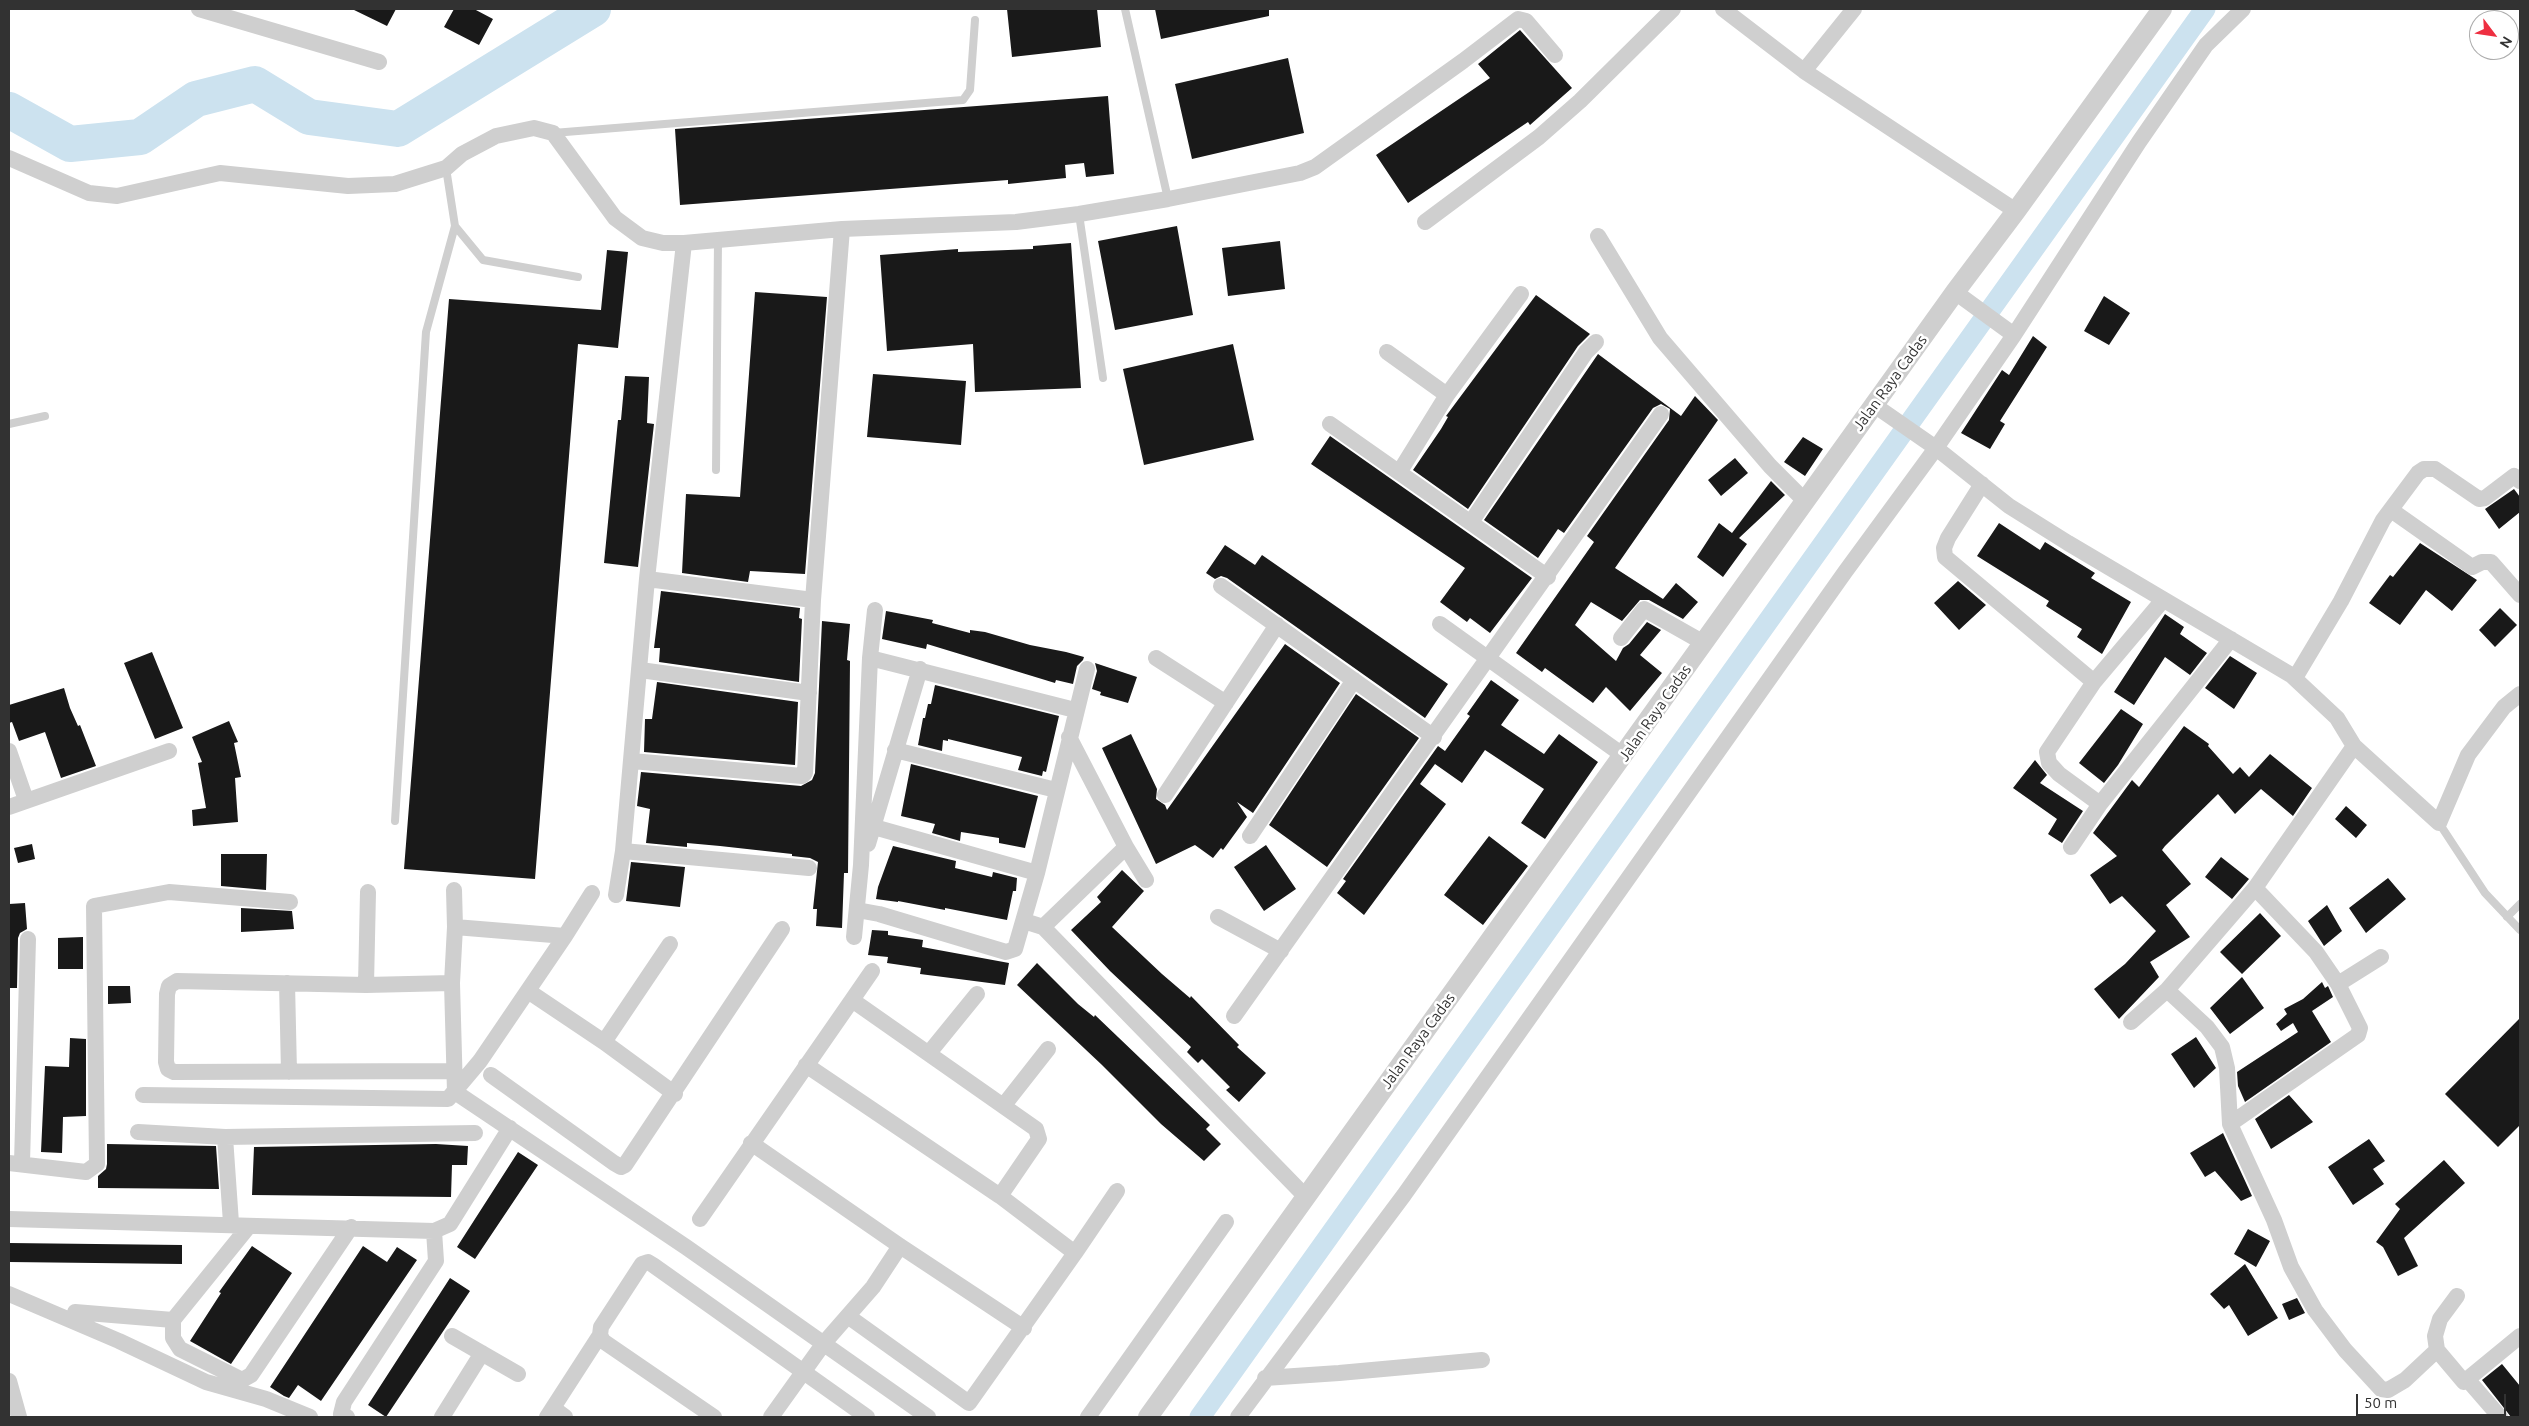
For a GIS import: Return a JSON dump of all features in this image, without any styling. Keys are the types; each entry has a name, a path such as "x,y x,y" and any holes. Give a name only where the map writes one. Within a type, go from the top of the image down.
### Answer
{"street":[{"path":"199,9 379,62"},
{"path":"1425,222 1540,137 1580,101 1673,9"},
{"path":"1723,9 1804,72 2016,211"},
{"path":"1804,72 1854,9"},
{"name":"Jalan Raya Cadas","path":"1148,1417 1305,1196 1624,756 1805,501 1877,407 1959,294 2016,211 2162,9"},
{"path":"1238,1417 1265,1378 1404,1195 1934,447 2201,53 2243,9"},
{"path":"9,158 89,193 117,196 220,173 348,186 394,184 446,168 462,154 496,136 534,128 553,133 615,218 642,238 663,243 684,243 842,229 1016,222 1079,214 1168,198 1300,173 1315,167 1463,61 1518,19 1526,21 1555,55"},
{"path":"632,761 802,776 806,772 813,600 842,229"},
{"path":"1598,236 1660,338 1770,466 1805,501"},
{"path":"616,894 623,851 632,761 646,579 684,243"},
{"path":"1400,470 1447,395 1521,294"},
{"path":"1959,294 2012,334"},
{"path":"1471,522 1596,342"},
{"path":"1387,352 1447,395"},
{"path":"1877,407 1934,447 2016,511 2295,678 2337,718 2354,746 2439,823 2468,755 2504,707 2520,694"},
{"path":"1234,1016 1548,576 1661,414"},
{"path":"1330,424 1400,470 1548,576"},
{"path":"2295,678 2391,510 2418,473 2424,469 2435,469 2479,499 2485,498 2514,476 2520,482"},
{"path":"1982,484 1948,538 1944,553 1946,557 2094,682"},
{"path":"2391,510 2472,568 2482,562 2491,562 2520,595"},
{"path":"646,579 813,600"},
{"path":"1221,586 1434,736"},
{"path":"2100,804 2059,774 2049,763 2046,755 2049,746 2094,682 2164,600"},
{"path":"1621,638 1644,609 1704,644"},
{"path":"854,937 861,865 870,658 875,610"},
{"path":"1440,624 1624,756"},
{"path":"1164,795 1277,625"},
{"path":"2071,847 2100,804 2231,639"},
{"path":"870,658 920,669 1075,710"},
{"path":"1156,658 1226,704"},
{"path":"861,865 920,669"},
{"path":"857,910 879,914 1006,952 1015,949 1024,921 1075,710 1087,669"},
{"path":"640,670 808,693"},
{"path":"1250,836 1354,680"},
{"path":"1069,737 1126,847 1146,880"},
{"path":"2131,1022 2167,990 2255,888 2354,746"},
{"path":"895,750 1056,790"},
{"path":"9,751 26,800"},
{"path":"9,807 169,751"},
{"path":"874,827 1036,874"},
{"path":"1043,927 1126,847"},
{"path":"623,851 809,868"},
{"path":"2230,1124 2358,1036 2360,1028 2338,984 2316,952 2255,888"},
{"path":"454,890 456,927 452,982 455,1092"},
{"path":"28,939 16,1163 86,1172 97,1164 98,1131 94,906 170,892 290,902"},
{"path":"366,985 368,892"},
{"path":"143,1095 448,1099 480,1061 592,893"},
{"path":"1218,917 1281,951"},
{"path":"1024,921 1043,927 1305,1196"},
{"path":"456,927 565,936"},
{"path":"491,1075 621,1166 630,1160 782,930"},
{"path":"604,1042 670,944"},
{"path":"2338,984 2381,957"},
{"path":"700,1219 872,971"},
{"path":"452,982 366,985 177,982 169,986 166,1062 168,1069 174,1072 453,1071"},
{"path":"287,983 288,1072"},
{"path":"2167,990 2207,1027 2222,1047 2226,1068 2230,1124 2274,1220 2291,1268 2315,1310 2346,1350 2381,1389 2388,1390 2405,1380 2437,1350"},
{"path":"528,991 604,1042 675,1094"},
{"path":"929,1053 977,994"},
{"path":"852,1000 1036,1129 1039,1139 1000,1196"},
{"path":"1004,1105 1048,1048"},
{"path":"806,1065 1000,1196 1075,1253"},
{"path":"455,1092 824,1343 928,1417"},
{"path":"9,1219 230,1223 248,1226 351,1227 434,1231 450,1224 510,1128"},
{"path":"138,1132 225,1137 475,1133"},
{"path":"225,1137 230,1223"},
{"path":"751,1143 900,1246 1024,1328"},
{"path":"849,1317 969,1403 1024,1328 1117,1191"},
{"path":"1088,1417 1226,1222"},
{"path":"248,1226 173,1320 173,1338 180,1349 242,1380 248,1378 351,1227"},
{"path":"347,1417 341,1414 344,1402 436,1261 434,1231"},
{"path":"771,1417 824,1343 849,1317 873,1287 900,1246"},
{"path":"555,1414 600,1335 601,1327 642,1264 648,1262 867,1417"},
{"path":"9,1294 119,1341 206,1382 266,1399 310,1417"},
{"path":"2457,1296 2440,1319 2435,1336 2437,1350 2464,1382 2520,1336"},
{"path":"76,1312 173,1320"},
{"path":"600,1335 603,1341 714,1417"},
{"path":"452,1336 518,1374"},
{"path":"442,1417 482,1353"},
{"path":"1265,1378 1339,1374 1482,1360"},
{"path":"2467,1379 2500,1417"},
{"path":"9,1381 19,1417"}],"lane":[{"path":"1124,9 1168,198"},
{"path":"553,133 963,100 970,90 975,20"},
{"path":"395,822 426,332 455,226 446,168"},
{"path":"1079,214 1103,378"},
{"path":"455,226 482,260 578,277"},
{"path":"716,470 718,240"},
{"path":"9,424 45,416"},
{"path":"2439,823 2485,893 2520,930"},
{"path":"2507,917 2520,904"}],"building":[{"path":"352,9 396,9 387,26"},
{"path":"454,9 474,9 493,19 479,45 444,27"},
{"path":"1007,9 1097,9 1101,47 1012,57"},
{"path":"1155,9 1269,9 1269,16 1161,39"},
{"path":"1520,30 1572,88 1530,125 1528,122 1408,203 1376,155 1490,78 1478,64"},
{"path":"1288,58 1304,133 1192,159 1175,84"},
{"path":"1108,96 1114,174 1086,177 1084,163 1065,165 1066,178 1008,184 1008,180 680,205 675,129"},
{"path":"1177,226 1193,315 1115,330 1098,241"},
{"path":"1280,241 1285,289 1228,296 1222,248"},
{"path":"1071,243 1081,388 975,392 973,344 887,351 880,255 958,249 958,252 1033,249 1033,246"},
{"path":"607,250 628,252 618,348 578,344 535,879 404,869 449,299 601,310"},
{"path":"755,292 827,297 805,574 750,571 748,582 682,573 686,494 740,497"},
{"path":"1536,295 1590,334 1578,346 1468,509 1413,470 1441,429 1448,417 1446,416"},
{"path":"2104,296 2130,313 2109,345 2084,331"},
{"path":"2033,336 2047,347 2000,421 2005,424 1990,449 1961,433 2002,370 2009,375"},
{"path":"1233,344 1254,440 1144,465 1123,369"},
{"path":"1598,354 1681,416 1695,396 1718,420 1615,568 1663,599 1676,583 1698,602 1683,619 1649,600 1640,600 1622,621 1591,602 1575,625 1616,661 1623,648 1629,644 1647,622 1661,630 1640,655 1662,673 1630,711 1606,687 1593,703 1545,668 1542,672 1516,653 1594,542 1587,536 1669,420 1670,409 1661,404 1653,408 1564,533 1558,529 1538,558 1484,520"},
{"path":"873,374 966,381 961,445 867,437"},
{"path":"625,376 649,377 647,423 654,424 638,567 604,563 618,420 621,420"},
{"path":"1330,436 1532,578 1490,633 1470,618 1467,622 1440,602 1465,568 1311,464"},
{"path":"1803,437 1823,449 1805,476 1784,462"},
{"path":"1735,458 1748,473 1721,496 1708,480"},
{"path":"1771,481 1785,495 1739,538 1747,544 1723,577 1697,557 1719,523 1732,533"},
{"path":"2514,489 2520,497 2520,512 2499,529 2485,509"},
{"path":"1999,523 2040,550 2045,542 2095,573 2091,578 2131,602 2102,654 2077,637 2082,629 2046,606 2049,601 1977,556"},
{"path":"2420,543 2477,580 2452,611 2426,590 2400,625 2369,603 2390,575 2393,577"},
{"path":"1225,545 1255,565 1262,555 1448,684 1425,718 1227,578 1221,576 1215,579 1206,573"},
{"path":"1958,581 1986,605 1959,630 1934,603"},
{"path":"661,591 800,608 799,618 802,619 799,682 659,662 660,648 654,648"},
{"path":"2500,608 2517,625 2495,647 2479,630"},
{"path":"886,611 933,620 932,623 970,633 970,630 985,632 1030,645 1084,657 1077,666 1073,684 1056,680 1055,683 927,644 926,649 882,639"},
{"path":"2165,614 2184,627 2180,634 2207,653 2190,675 2165,657 2134,705 2114,692"},
{"path":"822,621 850,624 847,660 850,661 848,873 844,873 842,928 816,926 817,909 813,909 818,862 810,858 792,856 792,854 720,846 687,843 687,847 646,843 650,809 637,806 641,772 801,786 812,780 815,773"},
{"path":"1285,644 1340,683 1253,813 1237,802 1247,817 1223,850 1221,848 1213,858 1195,845 1156,864 1102,748 1131,734 1157,789 1156,799 1165,805 1167,810"},
{"path":"152,652 183,728 155,739 124,663"},
{"path":"2230,656 2257,673 2234,709 2205,688"},
{"path":"1095,663 1137,677 1128,703 1100,695 1101,692 1092,689 1097,671"},
{"path":"1491,680 1519,700 1501,725 1544,754 1559,734 1598,762 1545,839 1521,823 1544,789 1485,750 1462,783 1435,764 1420,784 1446,804 1364,915 1337,893 1346,881 1343,879 1438,746 1445,751 1470,716 1467,714"},
{"path":"657,682 798,702 795,765 644,752 645,719 652,719"},
{"path":"935,685 1059,716 1046,772 1043,771 1042,776 1018,770 1022,757 948,739 948,741 943,740 942,751 918,745 923,718 925,718 928,704 931,704"},
{"path":"64,688 70,708 78,726 80,725 96,766 61,778 45,732 19,741 12,722 9,723 9,705"},
{"path":"1356,694 1419,738 1327,867 1269,825"},
{"path":"2121,709 2143,724 2118,765 2104,783 2079,763"},
{"path":"229,721 238,742 234,743 241,777 235,778 238,822 193,826 192,810 206,808 198,763 202,762 192,737"},
{"path":"2184,726 2209,744 2208,746 2233,774 2240,767 2249,777 2270,754 2312,788 2293,816 2261,789 2235,814 2218,794 2165,846 2162,850 2191,884 2166,905 2190,937 2150,962 2159,977 2119,1019 2094,989 2125,964 2156,931 2122,896 2110,904 2090,875 2117,856 2093,833 2132,780 2139,787"},
{"path":"2035,760 2047,775 2040,783 2083,811 2062,843 2048,834 2057,819 2013,788"},
{"path":"911,764 1038,796 1025,848 999,843 999,838 961,832 960,841 932,833 935,824 901,816"},
{"path":"2346,806 2367,825 2356,838 2335,819"},
{"path":"1489,836 1528,866 1483,925 1444,895"},
{"path":"32,844 35,859 18,863 14,848"},
{"path":"1266,845 1296,889 1264,911 1234,867"},
{"path":"893,846 956,861 955,868 992,877 993,872 1017,878 1016,891 1013,891 1007,920 945,908 945,910 876,899 878,887"},
{"path":"221,854 267,854 266,890 221,886"},
{"path":"2221,857 2249,879 2232,899 2205,877"},
{"path":"631,862 685,867 680,907 626,901"},
{"path":"1122,870 1144,891 1112,927 1162,974 1190,998 1191,996 1239,1045 1237,1047 1266,1073 1239,1102 1226,1090 1230,1087 1202,1059 1198,1063 1187,1052 1191,1047 1110,971 1071,930 1101,902 1097,897"},
{"path":"2388,878 2406,899 2366,933 2349,908"},
{"path":"25,903 27,929 20,933 18,938 17,988 9,988 9,904"},
{"path":"2327,905 2342,931 2324,946 2308,921"},
{"path":"241,908 292,911 294,929 241,932"},
{"path":"2260,913 2281,936 2242,974 2220,952"},
{"path":"872,930 888,931 888,935 923,940 922,947 1009,963 1005,985 920,974 921,968 887,963 888,957 868,955"},
{"path":"83,937 83,969 58,969 58,938"},
{"path":"1037,963 1078,1004 1094,1017 1095,1015 1210,1125 1206,1129 1221,1144 1204,1161 1161,1124 1017,985"},
{"path":"2242,977 2264,1008 2230,1034 2210,1008"},
{"path":"2322,982 2325,988 2328,986 2333,997 2312,1011 2331,1042 2245,1102 2238,1086 2237,1072 2298,1032 2293,1023 2281,1031 2276,1024 2287,1014 2284,1009 2303,999"},
{"path":"108,986 130,986 131,1003 108,1004"},
{"path":"2520,1018 2520,1125 2498,1147 2445,1094"},
{"path":"2196,1037 2216,1068 2194,1088 2171,1054"},
{"path":"70,1038 86,1039 86,1116 63,1117 62,1153 41,1152 45,1066 69,1067"},
{"path":"2289,1095 2313,1122 2271,1149 2255,1119"},
{"path":"2223,1133 2252,1196 2241,1201 2215,1171 2205,1177 2190,1153"},
{"path":"2369,1139 2385,1161 2373,1169 2384,1184 2353,1205 2328,1167"},
{"path":"107,1144 216,1146 219,1189 98,1188 98,1176 106,1169"},
{"path":"436,1144 468,1146 467,1165 452,1165 451,1197 252,1195 254,1147"},
{"path":"518,1152 538,1165 475,1259 457,1247"},
{"path":"2444,1160 2465,1183 2404,1238 2418,1266 2398,1276 2383,1247 2376,1242 2400,1209 2395,1204"},
{"path":"2248,1229 2270,1241 2256,1267 2234,1254"},
{"path":"9,1243 182,1245 182,1264 9,1262"},
{"path":"252,1246 292,1273 231,1364 190,1341 221,1293 219,1292"},
{"path":"363,1246 387,1262 397,1247 417,1260 321,1401 298,1385 289,1398 284,1396 270,1387"},
{"path":"2245,1264 2278,1318 2248,1336 2229,1305 2224,1309 2210,1294"},
{"path":"450,1278 470,1291 386,1417 368,1405"},
{"path":"2297,1298 2305,1313 2289,1320 2282,1304"},
{"path":"2502,1364 2520,1386 2520,1417 2511,1417 2482,1380"}],"waterway":[{"path":"9,110 70,144 140,137 196,99 255,84 309,117 398,129 593,9"},
{"path":"1200,1417 2205,9"}]}
